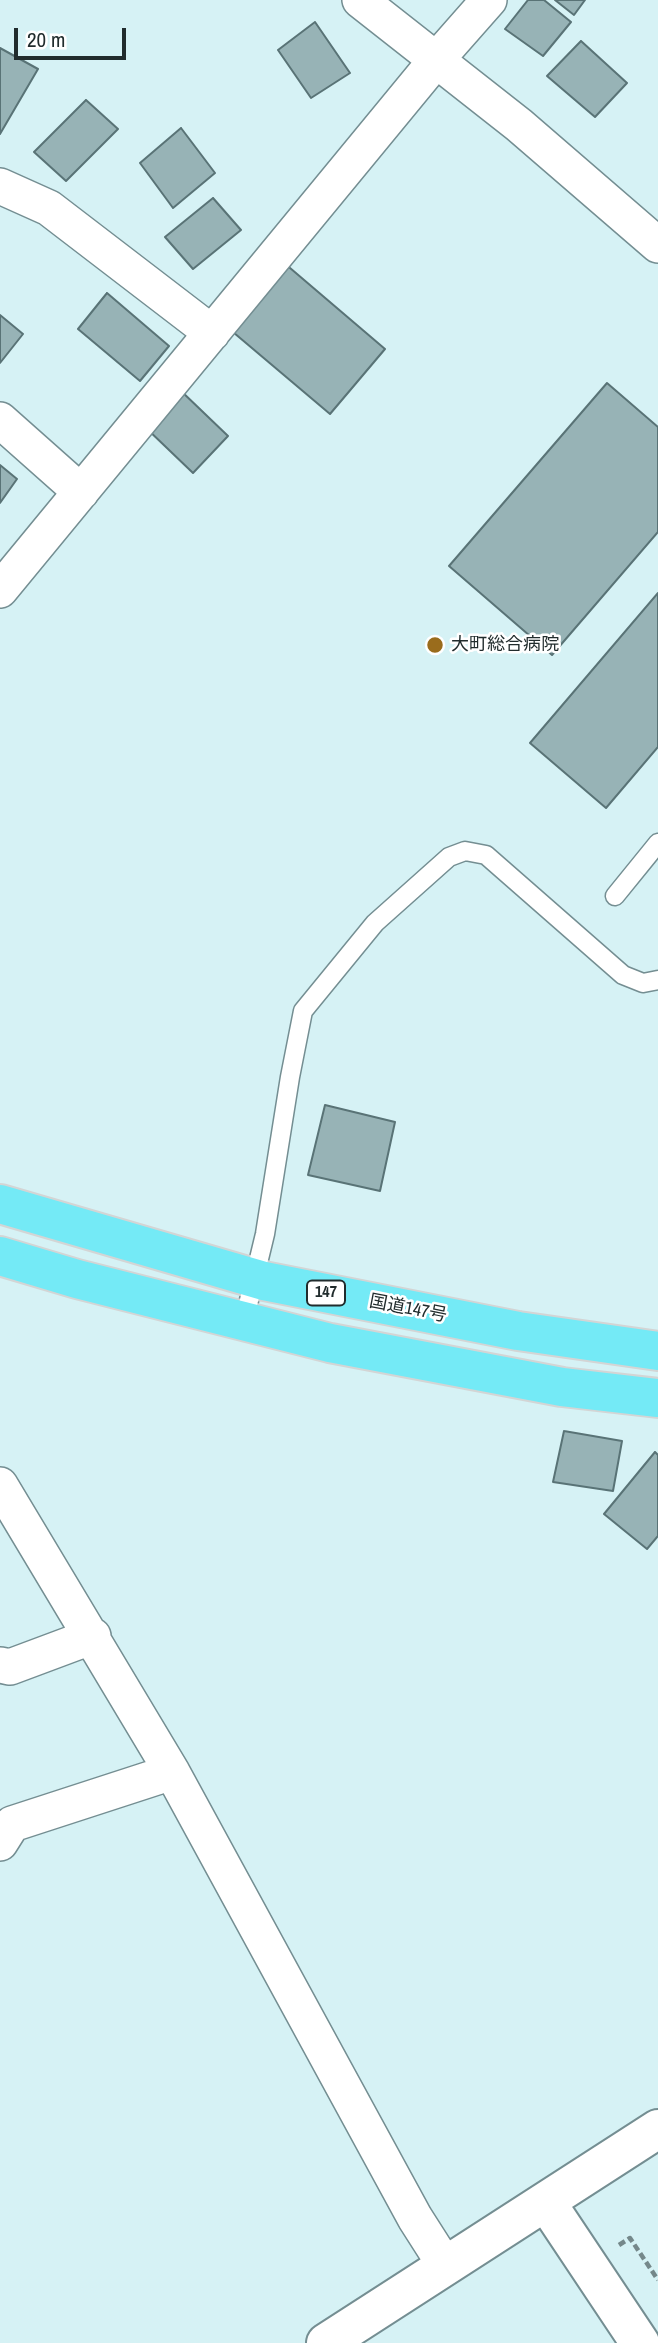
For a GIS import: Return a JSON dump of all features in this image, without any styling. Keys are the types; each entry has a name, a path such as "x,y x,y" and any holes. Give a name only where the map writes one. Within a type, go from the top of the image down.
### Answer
{"highway":[{"name":"国道147号","path":"0,1204 256,1278 518,1331 658,1351"},
{"path":"0,1256 77,1279 330,1343 562,1387 658,1398"}],"street":[{"path":"360,0 519,125 658,245"},
{"path":"0,590 437,59 489,0"},
{"path":"0,186 49,208 212,333"},
{"path":"0,420 81,492"},
{"path":"0,1485 173,1772 415,2218 445,2265"},
{"path":"0,1665 10,1667 93,1636"},
{"path":"0,1843 12,1824 173,1772"},
{"path":"326,2343 658,2129"},
{"path":"546,2202 640,2343"}],"lane":[{"path":"615,896 658,843"},
{"path":"244,1321 256,1278 303,1011 375,923 449,857 466,851 486,855 623,975 643,983 658,980"}],"path":[{"path":"609,2252 629,2238 658,2280"}],"building":[{"path":"528,0 544,0 571,22 543,56 505,29"},
{"path":"555,0 585,0 574,15"},
{"path":"315,22 350,73 311,98 278,50"},
{"path":"581,41 627,83 595,117 547,76"},
{"path":"0,48 38,69 0,134"},
{"path":"86,100 118,129 66,181 34,152"},
{"path":"181,128 215,173 173,208 140,163"},
{"path":"213,198 241,230 193,269 165,237"},
{"path":"283,262 385,349 330,414 227,327"},
{"path":"107,293 169,346 140,381 78,329"},
{"path":"0,315 23,334 0,363"},
{"path":"607,383 658,427 658,532 552,655 449,566"},
{"path":"179,389 228,436 193,473 144,426"},
{"path":"0,465 17,479 0,503"},
{"path":"658,593 658,747 606,808 530,743"},
{"path":"325,1105 395,1122 380,1191 308,1175"},
{"path":"564,1431 622,1441 613,1491 553,1482"},
{"path":"655,1452 658,1455 658,1536 647,1549 604,1514"}],"place":[{"name":"大町総合病院","path":"435,645"}]}
